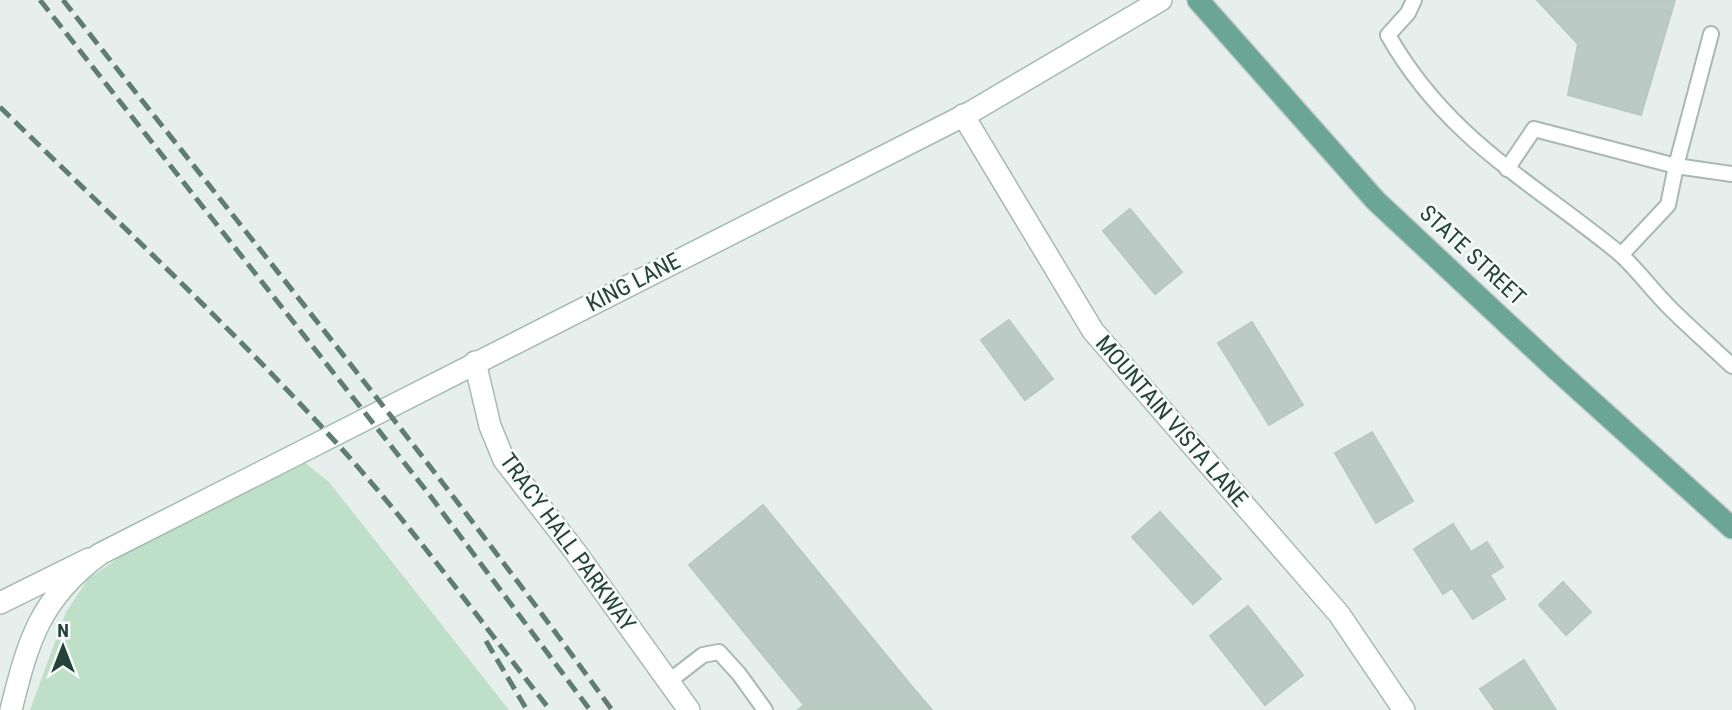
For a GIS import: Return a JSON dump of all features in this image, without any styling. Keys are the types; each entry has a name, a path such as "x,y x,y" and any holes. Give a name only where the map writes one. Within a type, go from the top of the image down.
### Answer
{"main road":[{"name":"STATE STREET","path":"1198,0 1376,201 1558,370 1729,519"}],"street":[{"name":"KING LANE","path":"100,554 963,116 1161,0"},
{"name":"MOUNTAIN VISTA LANE","path":"963,116 1093,331 1339,614 1404,710"},
{"name":"TRACY HALL PARKWAY","path":"475,362 490,426 504,460 574,550 689,710"},
{"path":"0,603 100,554"},
{"path":"11,710 30,642 47,608 70,578 100,554"}],"lane":[{"path":"1414,0 1408,13 1388,36 1415,79 1477,145 1621,255 1670,308 1732,366"},
{"path":"1621,255 1668,205 1712,34"},
{"path":"1507,169 1534,128 1676,166 1732,174"},
{"path":"668,682 703,655 719,652 765,710"}],"green space":[{"path":"304,462 329,482 509,710 30,710 66,612 88,579 126,553"}],"building":[{"path":"1537,0 1675,0 1641,115 1568,95 1578,44"},
{"path":"1130,209 1182,272 1155,294 1103,231"},
{"path":"1009,320 1053,379 1025,400 981,340"},
{"path":"1252,322 1303,405 1269,425 1218,343"},
{"path":"1372,432 1413,501 1376,523 1335,453"},
{"path":"763,505 914,689 888,710 798,710 804,705 689,565"},
{"path":"1160,512 1221,579 1193,604 1132,537"},
{"path":"1453,524 1471,552 1487,542 1503,567 1490,575 1505,599 1473,619 1452,588 1443,594 1414,549"},
{"path":"1563,582 1591,612 1566,635 1539,605"},
{"path":"1248,606 1303,675 1265,705 1210,636"},
{"path":"1524,660 1556,710 1495,710 1480,689"},
{"path":"914,689 932,710 888,710"}],"railway":[{"path":"40,0 428,493 590,710"},
{"path":"63,0 410,441 612,710"},
{"path":"0,107 209,311 331,437 416,537 550,710"},
{"path":"486,641 527,710"}]}
